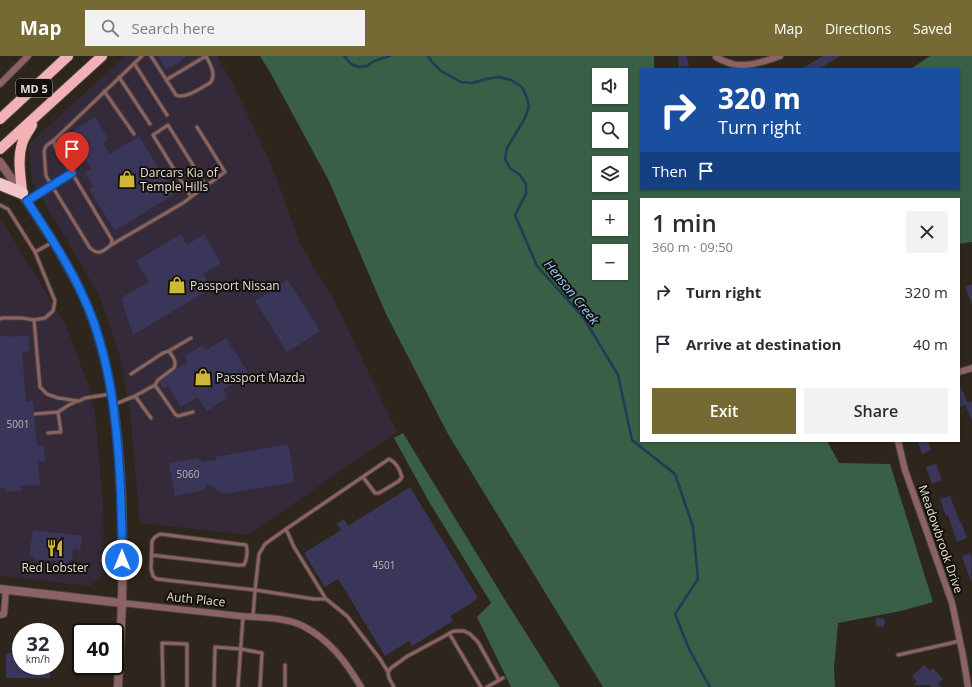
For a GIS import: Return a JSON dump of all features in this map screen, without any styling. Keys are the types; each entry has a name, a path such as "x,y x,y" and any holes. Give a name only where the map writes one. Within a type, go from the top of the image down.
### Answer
{"highway":[{"name":"MD 5","path":"0,119 68,56"},
{"name":"MD 5","path":"0,149 102,56"},
{"path":"25,197 19,161 20,151 22,142 27,132 40,113"},
{"path":"0,184 25,197"}],"street":[{"path":"0,84 28,56"},
{"path":"716,57 727,63 740,65 763,62 780,56"},
{"path":"0,162 25,197 81,291 104,355 113,404 118,447 121,495 122,603 118,687"},
{"path":"960,372 972,368"},
{"name":"Meadowbrook Drive","path":"898,442 905,470 922,521 952,603 968,687"},
{"path":"0,615 4,614 3,589"},
{"name":"Auth Place","path":"3,589 243,616 274,618 288,621 303,626 327,642 338,653 361,687"}],"lane":[{"path":"142,56 46,146 44,151 46,176 90,248 98,253 103,251 111,244 183,203 225,172 197,127"},
{"path":"151,56 166,80 176,95 180,97 185,96 210,83 213,80 213,74 206,56 166,80"},
{"path":"134,63 167,114"},
{"path":"119,77 150,124"},
{"path":"104,91 134,134"},
{"path":"190,197 153,135 168,125 203,181 203,188"},
{"path":"54,140 57,150 112,240 111,244"},
{"path":"25,197 52,186 72,173"},
{"path":"0,205 8,209 35,252 55,301 53,311 45,318 34,320 22,318 0,319"},
{"path":"35,252 53,242"},
{"path":"34,320 40,387 47,394 58,398 79,401"},
{"path":"131,374 163,353 191,338"},
{"path":"113,404 135,396 154,385 158,380 174,368 175,360 169,351"},
{"path":"154,385 175,414 178,416 193,412"},
{"path":"34,414 58,412 85,398 111,394"},
{"path":"135,396 151,418"},
{"path":"48,433 61,432 58,412"},
{"path":"253,617 259,554 265,544 286,529 389,459 394,461 401,472 402,477 399,481 379,493 375,493 364,476"},
{"path":"286,529 294,547 326,599 347,616 380,659 388,672 389,678 394,687"},
{"path":"151,556 244,565 246,562 246,544 160,534 152,541 151,556 151,570 153,576 157,579 256,590 314,599 326,599"},
{"path":"238,687 243,616"},
{"path":"388,672 390,668 406,657 454,631 464,631 470,634 478,642 498,680"},
{"path":"449,634 481,687"},
{"path":"898,655 960,641"},
{"path":"163,687 162,643 187,644 187,687"},
{"path":"214,687 214,647 240,649 262,653 260,687"},
{"path":"285,665 285,687"},
{"path":"487,687 503,678"}],"shaded area":[{"path":"125,56 217,56 233,84 270,162 302,248 333,298 397,432 248,535 140,523 130,412 121,359 99,295 31,180 29,144"},
{"path":"0,218 66,325 88,385 95,412 103,506 104,575 90,586 0,576"}],"green space":[{"path":"260,56 654,56 654,68 640,68 640,190 960,190 960,68 912,68 930,56 972,56 972,242 960,244 960,198 640,198 640,442 828,442 839,463 890,464 933,602 901,611 838,623 834,669 835,687 603,687 448,434 386,314 329,181"},
{"path":"403,433 560,687 511,687 477,617 491,603 428,500 394,438"}],"building":[{"path":"158,56 187,56 172,67 166,69"},
{"path":"678,56 687,56 689,66 679,67"},
{"path":"823,56 840,56 821,68 803,68"},
{"name":"Darcars Kia of Temple Hills","path":"95,117 108,139 103,143 110,154 139,136 174,194 115,231 89,189 93,186 85,172 91,169 83,156 76,160 62,138"},
{"name":"Passport Nissan","path":"181,234 187,245 204,234 221,263 203,274 212,288 133,335 121,298 149,282 136,261"},
{"path":"288,280 320,331 287,352 255,301"},
{"path":"972,284 972,304 965,287"},
{"path":"11,335 12,337 28,335 30,351 22,352 26,402 33,401 34,411 32,414 34,417 37,446 44,446 45,461 38,461 40,485 21,486 21,491 6,492 5,488 0,488 0,336"},
{"name":"Passport Mazda","path":"226,338 249,374 223,390 227,398 207,411 198,397 181,407 168,386 163,389 160,382 188,362 185,356 203,345 206,350"},
{"path":"960,386 968,403 972,401 972,420 965,405 966,404 960,407"},
{"path":"928,442 931,450 922,454 918,443"},
{"path":"288,444 295,482 224,494 208,484 203,490 175,496 169,463 197,458 203,462 216,460 216,457"},
{"path":"936,464 942,480 932,484 926,467"},
{"path":"410,487 478,598 450,616 453,621 412,646 409,641 385,656 338,579 325,587 304,553 341,530 337,524 344,519 348,526"},
{"path":"950,496 967,538 957,542 948,515 946,516 940,499"},
{"name":"Red Lobster","path":"33,530 82,536 80,550 73,549 72,560 69,560 68,566 55,565 56,561 34,559 34,556 29,555"},
{"path":"970,553 972,559 971,582 962,556"},
{"path":"876,618 885,619 884,627 876,626"},
{"path":"6,653 12,653 12,675 50,675 50,678 6,678"},
{"path":"924,665 930,671 933,668 943,679 938,684 941,687 932,687 930,685 913,685 917,682 912,676"}],"waterway":[{"name":"Henson Creek","path":"344,56 351,64 359,67 367,66 374,61 390,56"},
{"name":"Henson Creek","path":"428,56 441,71 461,82 472,83 499,77 511,80 522,87 527,98 529,106 525,118 507,148 505,159 510,168 520,175 526,184 526,194 515,215 537,266 583,317 618,375 632,440 675,474 693,527 698,579 675,614 689,649 710,687"}],"place":[{"name":"Darcars Kia of Temple Hills","path":"127,179"},
{"name":"Passport Nissan","path":"177,285"},
{"name":"Passport Mazda","path":"203,377"},
{"name":"Red Lobster","path":"55,548"}],"route":[{"path":"72,173 27,201 81,291 104,355 118,437 122,560"}]}
